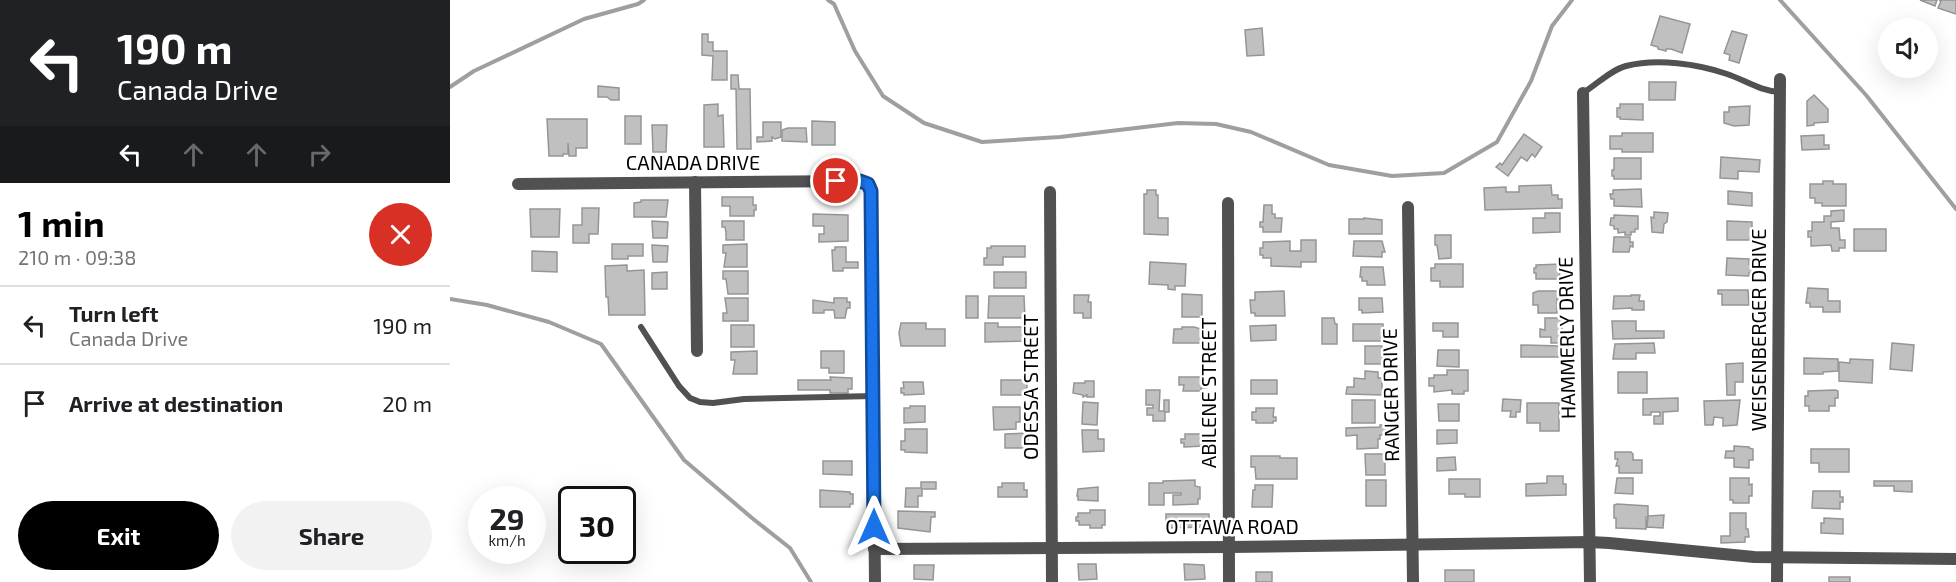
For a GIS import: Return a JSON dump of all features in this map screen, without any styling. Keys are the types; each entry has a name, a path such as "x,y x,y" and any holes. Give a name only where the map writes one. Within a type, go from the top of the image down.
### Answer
{"street":[{"name":"WEISENBERGER DRIVE","path":"1777,582 1780,86"},
{"name":"HAMMERLY DRIVE","path":"1583,93 1590,582"},
{"name":"CANADA DRIVE","path":"518,184 860,181 868,184 871,191 874,396"},
{"path":"695,182 697,351"},
{"name":"ODESSA STREET","path":"1050,192 1052,582"},
{"name":"ABILENE STREET","path":"1228,203 1229,582"},
{"name":"RANGER DRIVE","path":"1408,207 1413,582"},
{"path":"874,396 875,582"},
{"name":"OTTAWA ROAD","path":"874,549 1590,542 1777,558 1956,559"}],"lane":[{"path":"1583,93 1626,66 1648,63 1680,63 1729,74 1750,85 1770,91 1780,86"},
{"path":"641,327 679,386 690,398 700,402 874,396"}],"building":[{"path":"1920,0 1937,0 1935,6"},
{"path":"1939,0 1956,0 1956,14 1938,8 1941,1"},
{"path":"1660,16 1690,24 1682,53 1671,49 1666,49 1666,51 1658,49 1651,45"},
{"path":"1262,28 1264,55 1247,56 1245,30"},
{"path":"1732,31 1747,35 1739,63 1729,60 1730,55 1724,53"},
{"path":"702,34 708,34 708,42 713,42 713,51 727,51 727,80 712,80 713,56 702,55"},
{"path":"731,75 738,75 739,89 750,89 751,149 737,149 736,89 731,89"},
{"path":"1649,82 1676,82 1675,100 1649,100"},
{"path":"598,86 619,88 619,100 598,97"},
{"path":"1814,95 1828,109 1828,122 1807,126 1807,101"},
{"path":"718,104 718,116 723,115 724,147 704,147 704,105"},
{"path":"1620,104 1643,104 1643,120 1617,117 1617,108 1620,108"},
{"path":"1750,106 1749,125 1734,126 1724,123 1724,112 1729,112 1729,107"},
{"path":"625,116 641,116 641,144 625,144"},
{"path":"547,119 587,119 587,148 576,148 576,156 569,156 568,143 568,154 549,156"},
{"path":"812,121 835,122 835,145 812,145"},
{"path":"763,122 781,122 781,137 775,139 772,137 772,141 757,142 757,137 763,137"},
{"path":"652,125 667,125 666,152 653,152"},
{"path":"806,128 807,142 782,141 782,130"},
{"path":"1622,133 1653,133 1653,152 1622,152 1622,149 1610,149 1610,136 1622,136"},
{"path":"1524,134 1542,147 1535,157 1532,154 1527,161 1521,157 1508,176 1496,167 1500,163 1502,165"},
{"path":"1824,135 1824,145 1829,145 1829,149 1802,150 1801,136"},
{"path":"1721,157 1760,160 1759,172 1738,171 1738,179 1720,178"},
{"path":"1614,158 1641,158 1641,179 1614,179 1612,170 1614,170"},
{"path":"1823,181 1846,184 1846,206 1822,206 1822,203 1815,203 1815,198 1810,198 1810,184 1823,184"},
{"path":"1551,185 1552,195 1558,195 1558,199 1562,199 1562,208 1485,210 1484,188 1506,187 1506,192 1519,192 1519,186"},
{"path":"1641,189 1642,207 1614,206 1614,199 1611,199 1610,194 1613,194 1613,190"},
{"path":"1147,190 1156,190 1158,218 1168,218 1168,235 1144,234 1144,194 1147,194"},
{"path":"1728,191 1752,193 1752,206 1728,204"},
{"path":"722,197 753,197 753,205 756,205 754,216 730,216 730,206 722,206"},
{"path":"641,200 668,200 666,217 634,217 634,203 641,202"},
{"path":"1264,205 1272,205 1272,214 1275,214 1275,218 1282,218 1281,232 1263,232 1260,222 1263,222"},
{"path":"582,208 599,208 598,234 589,234 589,243 573,243 573,225 582,225"},
{"path":"530,209 560,209 559,237 531,237"},
{"path":"1844,210 1844,221 1831,222 1831,228 1839,228 1840,240 1845,240 1845,248 1832,251 1831,245 1811,246 1808,231 1812,231 1812,222 1824,222 1824,216 1831,216 1831,211"},
{"path":"1654,212 1668,213 1663,233 1652,232 1651,217 1654,218"},
{"path":"1545,213 1560,213 1560,232 1533,233 1533,218 1545,218"},
{"path":"813,214 848,215 848,241 819,242 819,234 824,234 824,226 813,226"},
{"path":"1614,215 1638,216 1638,229 1631,232 1631,235 1625,235 1625,232 1618,233 1618,229 1610,225"},
{"path":"1349,219 1382,220 1382,234 1349,234"},
{"path":"652,221 668,222 667,238 653,238"},
{"path":"722,221 744,221 744,240 726,240"},
{"path":"1727,221 1752,222 1752,240 1727,240"},
{"path":"1854,229 1886,229 1886,251 1854,251"},
{"path":"1435,235 1451,235 1451,258 1439,259"},
{"path":"1614,237 1630,237 1633,247 1630,246 1629,252 1613,252"},
{"path":"1301,240 1316,240 1316,262 1301,262 1301,267 1271,266 1271,258 1263,258 1263,255 1260,255 1263,242 1290,241 1290,251 1301,251"},
{"path":"1354,241 1382,241 1385,252 1382,252 1382,257 1353,256"},
{"path":"612,244 643,244 643,256 612,259"},
{"path":"747,244 747,267 724,267 726,253 723,253 723,245"},
{"path":"652,245 668,246 667,262 653,262"},
{"path":"1025,246 1025,257 1003,257 1003,265 984,265 987,248"},
{"path":"835,247 846,247 846,262 858,262 858,268 833,271 832,250 835,250"},
{"path":"532,251 557,252 557,272 532,271"},
{"path":"1727,258 1749,259 1749,264 1753,264 1752,273 1749,273 1749,276 1726,275"},
{"path":"1150,262 1186,264 1185,286 1175,286 1175,290 1168,289 1168,285 1149,284"},
{"path":"1435,264 1463,264 1463,287 1440,287 1440,281 1431,281 1431,268 1435,268"},
{"path":"1561,264 1559,279 1536,279 1534,268 1536,265"},
{"path":"627,265 627,271 644,270 645,315 609,315 605,266"},
{"path":"1361,267 1383,267 1385,285 1367,285 1367,281 1362,281 1360,277"},
{"path":"723,271 748,271 748,294 728,294"},
{"path":"667,272 667,289 652,289 652,273"},
{"path":"994,272 1026,272 1026,288 994,288"},
{"path":"1808,288 1828,289 1828,301 1840,301 1840,312 1823,312 1823,307 1810,307 1810,303 1806,303"},
{"path":"1718,290 1748,290 1749,305 1722,305 1722,294 1718,294"},
{"path":"1284,291 1285,316 1255,316 1255,313 1251,313 1250,300 1255,300 1255,292"},
{"path":"1561,291 1561,299 1557,299 1557,313 1538,313 1538,305 1533,305 1533,293"},
{"path":"1182,294 1202,295 1202,317 1182,317"},
{"path":"1074,295 1089,295 1091,318 1083,318 1083,313 1074,313"},
{"path":"1640,295 1639,301 1644,301 1644,310 1613,309 1614,296"},
{"path":"966,296 978,296 978,318 966,318"},
{"path":"989,296 1024,296 1025,318 988,318"},
{"path":"725,298 748,298 748,321 723,321 723,313 727,313"},
{"path":"834,298 847,298 847,302 850,302 845,318 835,318 834,310 813,313 813,300 834,303"},
{"path":"1359,298 1382,298 1383,312 1362,313 1362,310 1359,310"},
{"path":"1322,318 1334,318 1337,324 1337,344 1322,344"},
{"path":"1545,318 1562,318 1562,343 1551,343 1551,337 1540,337 1540,329 1545,330"},
{"path":"1612,321 1636,321 1636,331 1664,331 1664,338 1613,339"},
{"path":"901,323 926,323 926,329 945,329 945,346 901,346 899,333"},
{"path":"985,323 998,323 998,327 1023,327 1023,341 985,342"},
{"path":"1433,323 1458,323 1458,337 1443,337 1443,331 1433,331"},
{"path":"1353,324 1383,324 1383,337 1386,337 1386,341 1353,341"},
{"path":"731,325 754,325 754,347 731,347"},
{"path":"1276,325 1276,340 1251,341 1250,326"},
{"path":"1182,327 1201,329 1201,343 1173,343 1174,329 1182,329"},
{"path":"1654,343 1655,353 1636,353 1636,359 1613,359 1615,344"},
{"path":"1892,343 1914,345 1912,371 1890,369"},
{"path":"1521,345 1560,346 1560,357 1521,357"},
{"path":"1365,346 1382,346 1383,364 1365,364"},
{"path":"1438,350 1459,350 1459,367 1437,366"},
{"path":"757,351 757,374 733,374 735,360 731,360 731,352"},
{"path":"821,351 844,351 844,373 829,373 829,368 821,368"},
{"path":"1804,358 1838,359 1838,371 1804,374"},
{"path":"1850,359 1873,360 1872,383 1839,381 1839,362 1850,363"},
{"path":"1743,363 1743,382 1735,382 1735,395 1727,395 1726,364"},
{"path":"1447,370 1468,370 1468,391 1464,391 1464,394 1452,394 1452,390 1434,392 1434,386 1429,386 1429,378 1434,378 1434,375 1447,375"},
{"path":"1365,371 1378,372 1378,378 1382,378 1382,395 1346,394 1347,387 1354,387 1354,378 1365,379"},
{"path":"1618,372 1647,372 1647,393 1618,393"},
{"path":"830,377 852,378 852,389 848,389 848,393 830,393 830,390 798,390 798,380 831,380"},
{"path":"1179,377 1201,377 1201,380 1207,380 1206,388 1201,388 1201,391 1183,391 1184,385 1179,385"},
{"path":"1001,380 1027,380 1027,395 1001,395"},
{"path":"1251,380 1277,380 1277,394 1251,394"},
{"path":"1085,381 1094,381 1094,397 1087,397 1087,395 1083,397 1083,395 1073,393 1074,383 1085,383"},
{"path":"903,382 923,382 924,394 904,395 901,393 901,388 904,388"},
{"path":"1146,390 1160,390 1159,411 1164,411 1164,400 1169,400 1169,412 1165,412 1165,421 1153,421 1153,415 1147,415 1147,408 1153,408 1153,405 1146,405"},
{"path":"1808,391 1838,391 1838,398 1835,398 1835,406 1829,406 1829,411 1809,411 1809,406 1805,406 1805,396 1808,396"},
{"path":"1678,398 1678,411 1663,412 1663,424 1654,424 1654,416 1660,416 1660,412 1643,415 1643,399"},
{"path":"1503,399 1521,400 1520,412 1516,412 1516,417 1510,417 1511,411 1502,411"},
{"path":"1352,400 1375,400 1375,423 1352,423"},
{"path":"1740,400 1737,425 1723,426 1723,418 1714,417 1713,425 1705,425 1704,401"},
{"path":"1083,402 1098,403 1097,425 1082,424"},
{"path":"1527,403 1559,403 1559,431 1540,431 1540,423 1527,423"},
{"path":"1438,404 1459,404 1459,421 1439,421"},
{"path":"910,406 925,406 925,422 904,423 904,408 910,408"},
{"path":"993,407 1020,407 1020,422 1016,422 1016,429 994,430"},
{"path":"1256,408 1274,408 1273,417 1276,417 1276,421 1256,423 1256,420 1252,420 1252,412 1256,412"},
{"path":"1380,425 1390,425 1390,434 1380,435 1378,448 1357,449 1357,435 1346,436 1346,428 1380,427"},
{"path":"905,429 927,429 927,453 901,450 901,441 905,441"},
{"path":"1082,430 1098,430 1098,439 1104,439 1104,451 1083,452"},
{"path":"1437,430 1457,430 1457,443 1437,444"},
{"path":"1028,433 1028,448 1005,448 1005,434"},
{"path":"1185,434 1204,434 1204,446 1184,447 1181,439 1185,439"},
{"path":"1734,446 1753,449 1753,460 1749,460 1749,468 1734,467 1734,458 1725,458 1726,451 1734,451"},
{"path":"1811,449 1849,449 1849,472 1819,472 1819,463 1811,463"},
{"path":"1615,452 1631,452 1633,460 1642,460 1642,473 1619,473"},
{"path":"1365,454 1385,454 1385,475 1366,475"},
{"path":"1251,456 1297,458 1297,479 1256,479 1255,467 1251,467"},
{"path":"1455,457 1456,470 1437,471 1437,458"},
{"path":"823,461 852,461 852,475 823,474"},
{"path":"1547,476 1563,476 1566,495 1526,496 1526,484 1547,483"},
{"path":"1617,478 1633,478 1633,494 1615,493"},
{"path":"1730,478 1749,478 1749,485 1752,484 1752,496 1749,496 1749,503 1733,503 1733,500 1730,500"},
{"path":"1449,479 1480,479 1480,497 1449,494"},
{"path":"1195,480 1195,486 1200,487 1198,504 1173,505 1173,495 1181,495 1181,493 1164,493 1164,505 1149,505 1149,483"},
{"path":"1366,480 1386,480 1386,506 1366,506"},
{"path":"1874,481 1912,481 1912,492 1894,491 1894,486 1874,486"},
{"path":"921,482 936,482 936,489 922,489 922,496 918,496 918,507 905,507 906,488 921,488"},
{"path":"1002,483 1024,483 1027,497 998,497 998,487 1002,487"},
{"path":"1255,485 1273,485 1272,507 1252,507"},
{"path":"1098,487 1098,501 1078,500 1078,489"},
{"path":"820,490 850,492 853,494 853,504 850,504 850,507 820,507"},
{"path":"1813,491 1840,491 1843,502 1840,502 1840,509 1812,508"},
{"path":"1614,505 1648,506 1648,516 1664,515 1663,528 1647,527 1648,517 1646,517 1646,529 1616,528"},
{"path":"1090,510 1105,510 1105,525 1102,525 1102,528 1090,528 1090,525 1079,525 1079,521 1076,521 1078,513 1090,513"},
{"path":"898,511 935,512 935,517 931,517 930,532 898,528"},
{"path":"1730,513 1746,513 1746,529 1748,529 1749,537 1745,537 1745,542 1721,543 1721,536 1730,536"},
{"path":"1166,514 1209,514 1209,527 1166,528"},
{"path":"1824,518 1843,519 1843,534 1821,533 1821,523 1824,523"},
{"path":"1078,564 1096,564 1097,579 1079,580"},
{"path":"1184,564 1204,565 1205,579 1185,580"},
{"path":"914,565 934,565 933,580 914,579"},
{"path":"1445,570 1474,570 1474,582 1445,582"},
{"path":"1256,572 1272,572 1272,582 1256,582"},
{"path":"1829,577 1850,577 1850,582 1829,582"}],"waterway":[{"path":"450,87 474,71 584,19 638,4 644,0"},
{"path":"828,0 834,4 855,51 883,96 924,123 982,142 1060,137 1178,123 1216,124 1251,132 1329,165 1392,176 1444,173 1497,142 1531,81 1552,26 1572,0"},
{"path":"1780,0 1866,95 1956,209"},
{"path":"450,299 487,305 549,322 601,344 684,460 790,548 811,582"}],"route":[{"path":"836,181 860,181 868,184 871,191 874,527"}]}
